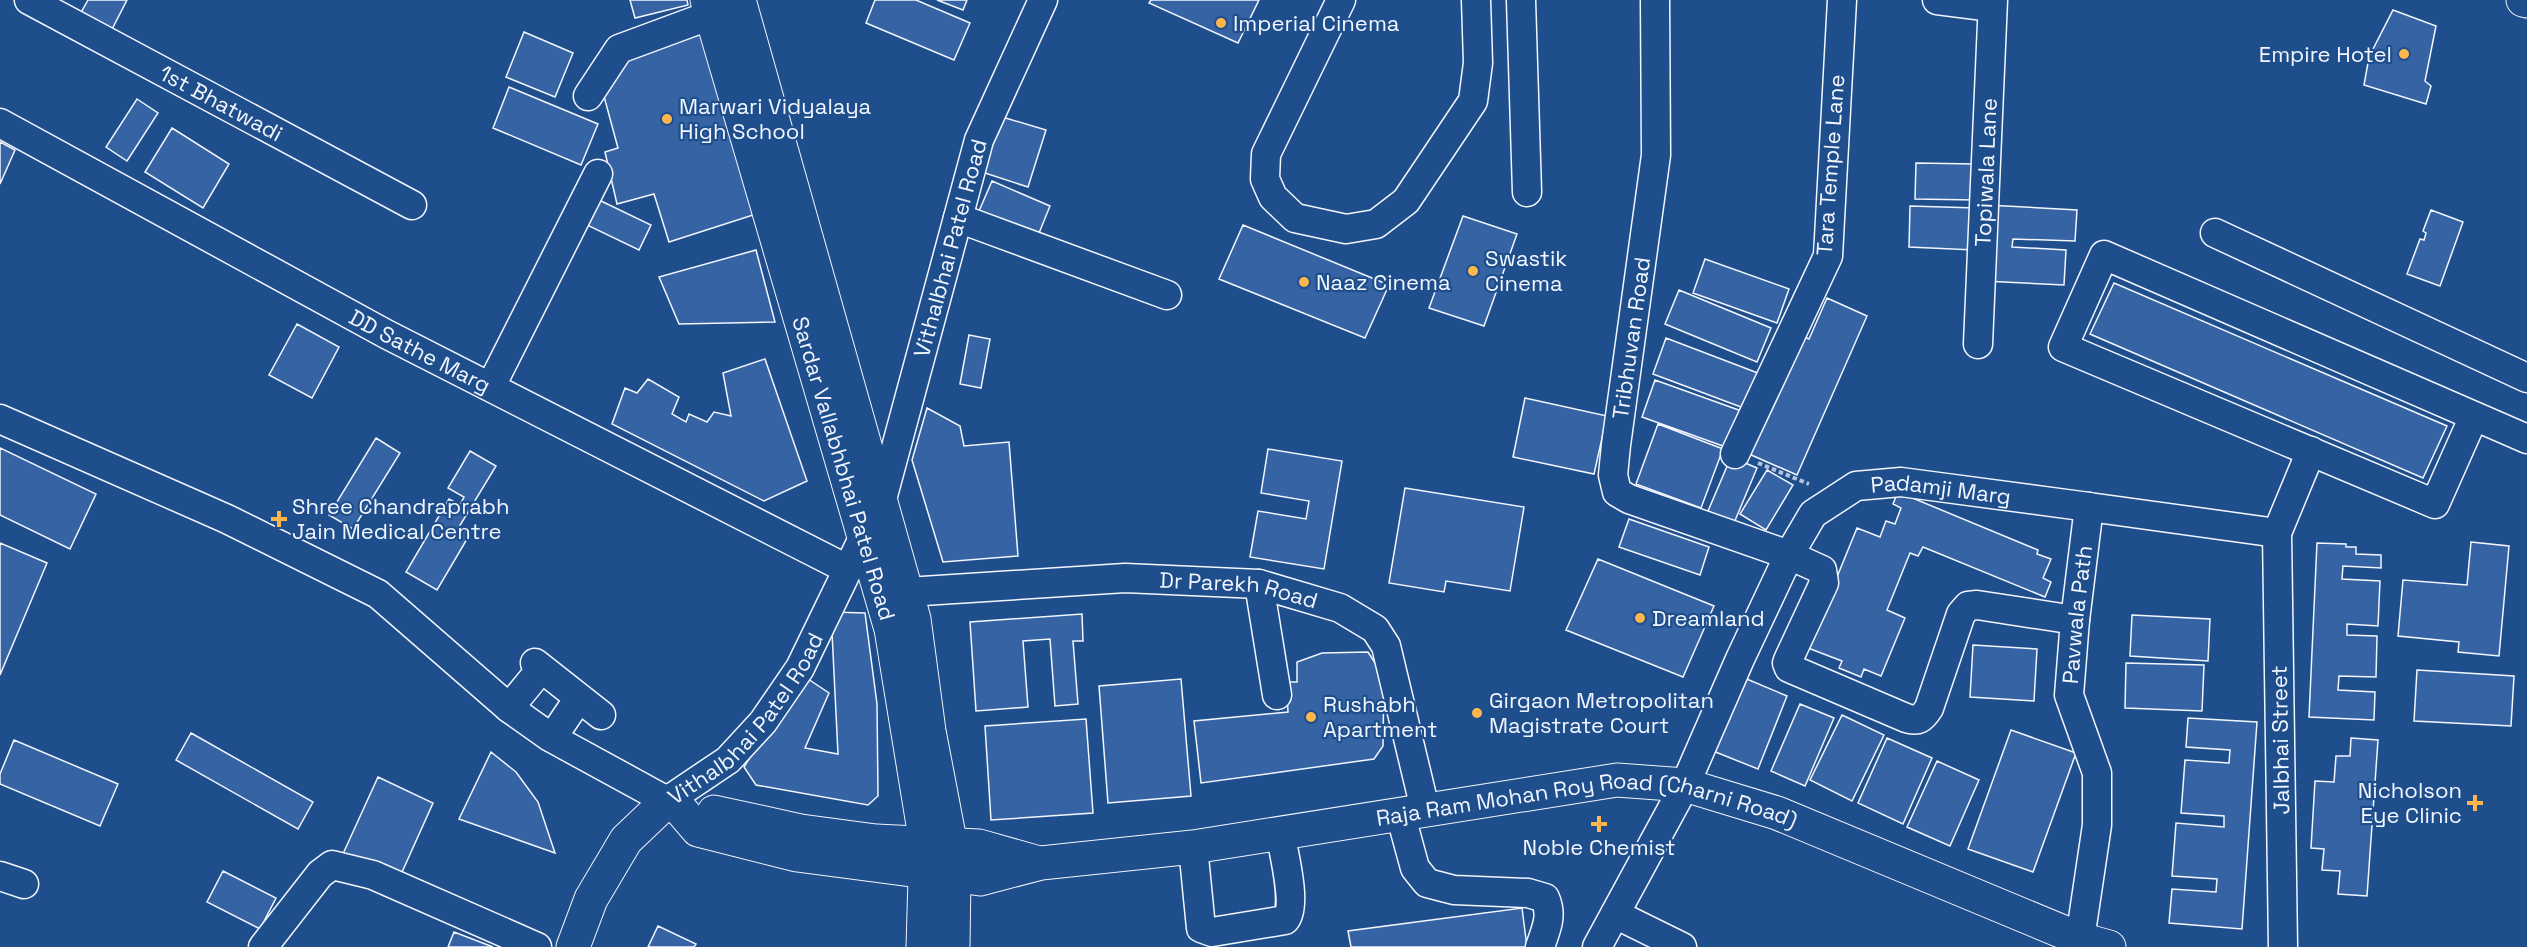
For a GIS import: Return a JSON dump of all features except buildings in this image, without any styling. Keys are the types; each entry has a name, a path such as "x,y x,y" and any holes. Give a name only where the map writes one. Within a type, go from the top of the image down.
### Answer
{"main road":[{"name":"Sardar Vallabhbhai Patel Road","path":"719,5 881,503 914,619 929,731 939,859 923,947"},
{"name":"Sardar Vallabhbhai Patel Road","path":"719,5 891,629 939,859 953,947"},
{"name":"Raja Ram Mohan Roy Road (Charni Road)","path":"673,805 706,810 799,843 939,859 980,879 1041,863 1193,846 1617,780 1685,785 1777,813 2088,944"},
{"name":"Vithalbhai Patel Road","path":"573,947 591,899 626,840 673,805"}],"street":[{"name":"1st Bhatwadi","path":"29,0 412,205"},
{"name":"Vithalbhai Patel Road","path":"881,503 979,140 1043,0"},
{"path":"1341,0 1266,154 1265,179 1273,197 1295,218 1346,230 1376,224 1406,201 1473,101 1478,63 1476,0"},
{"path":"1521,0 1527,192"},
{"name":"Tribhuvan Road","path":"1655,0 1656,155 1616,444 1613,475 1617,492 1629,499 1789,555"},
{"name":"Tara Temple Lane","path":"1735,454 1828,256 1842,0"},
{"path":"1937,0 1992,3"},
{"name":"Topiwala Lane","path":"1978,344 1992,3"},
{"path":"588,96 619,49 719,5"},
{"name":"DD Sathe Marg","path":"0,123 386,334 848,569"},
{"path":"491,386 598,174"},
{"path":"958,218 1167,295"},
{"path":"2215,233 2527,378"},
{"path":"2474,416 2435,504 2063,347 2104,255 2527,439"},
{"name":"Raja Ram Mohan Roy Road (Charni Road)","path":"0,419 227,519 378,594 509,708 552,738 673,805"},
{"path":"2089,507 2277,533 2311,451"},
{"name":"Padamji Marg","path":"1597,947 1685,785 1789,555 1813,514 1856,486 1901,482 2089,507"},
{"name":"Pavwala Path","path":"2088,944 2097,825 2097,773 2069,695 2075,620 2089,507"},
{"name":"Jalbhai Street","path":"2277,533 2283,947"},
{"name":"Vithalbhai Patel Road","path":"673,805 728,760 763,722 800,668 864,536"},
{"path":"1789,555 1822,570 1824,576 1824,583 1787,663 1790,668 1914,721 1923,718 1929,708 1960,614 1968,606 1977,605 2075,620"},
{"name":"Dr Parekh Road","path":"907,592 1125,578 1259,584 1340,608 1375,629 1386,646 1412,811 1415,868 1427,883 1454,890 1528,893 1545,898 1550,910 1540,947"},
{"path":"1259,584 1277,695"},
{"path":"509,708 538,666 590,707 552,738"},
{"path":"1193,846 1202,928 1212,932 1285,920 1289,916 1291,902 1280,832"},
{"path":"263,947 320,874 332,865 373,875 537,947"},
{"path":"1615,914 1682,947"}],"path":[{"path":"1735,454 1822,489 1813,514"}],"place":[{"name":"Imperial Cinema","path":"1221,23"},
{"name":"Empire Hotel","path":"2404,54"},
{"name":"Marwari Vidyalaya High School","path":"667,119"},
{"name":"Swastik Cinema","path":"1473,271"},
{"name":"Naaz Cinema","path":"1304,282"},
{"name":"Shree Chandraprabh Jain Medical Centre","path":"279,519"},
{"name":"Dreamland","path":"1640,618"},
{"name":"Girgaon Metropolitan Magistrate Court","path":"1477,713"},
{"name":"Rushabh Apartment","path":"1311,717"},
{"name":"Nicholson Eye Clinic","path":"2475,803"},
{"name":"Noble Chemist","path":"1599,824"}]}
